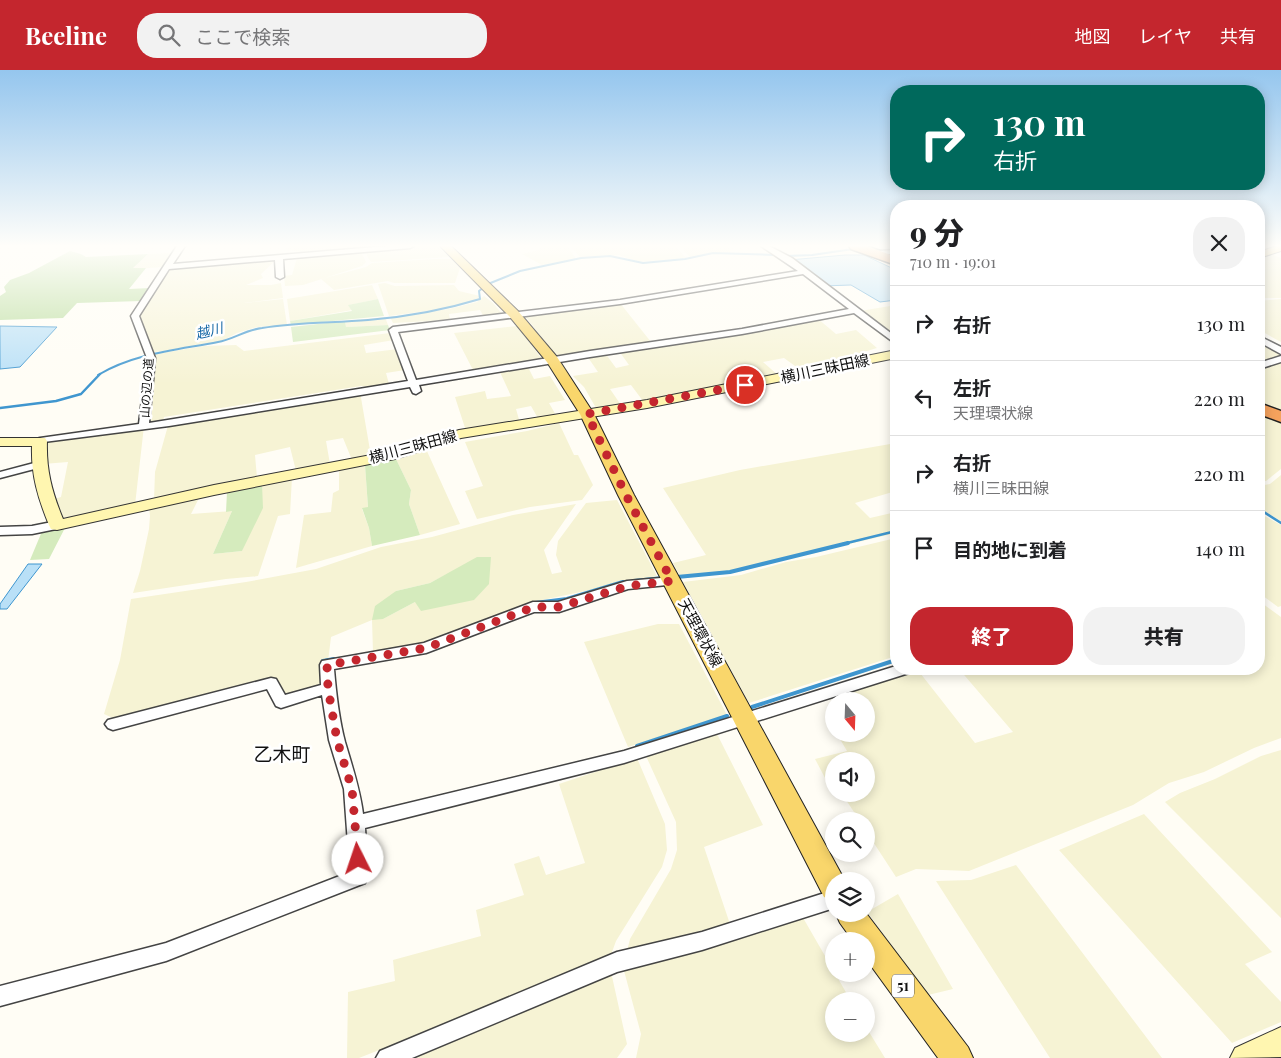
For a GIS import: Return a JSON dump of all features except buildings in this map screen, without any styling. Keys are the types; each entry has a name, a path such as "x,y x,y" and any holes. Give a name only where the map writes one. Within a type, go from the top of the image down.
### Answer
{"highway":[{"path":"1265,410 1281,417"}],"main road":[{"name":"天理環状線","path":"492,292 514,314 552,360 587,414 626,495 826,872"},
{"name":"横川三昧田線","path":"57,525 214,490 395,455 459,434 667,400 890,355"},
{"path":"0,442 40,441 38,465 40,482 57,525"},
{"name":"51","path":"856,922 956,1058"},
{"path":"1245,1058 1281,1042"}],"street":[{"name":"山の辺の道","path":"144,426 151,358 135,316 152,292"},
{"path":"414,388 393,330 684,292"},
{"path":"830,292 890,337"},
{"path":"40,441 414,388 552,360 749,331 854,310"},
{"path":"1265,342 1281,351"},
{"path":"1265,364 1281,359"},
{"path":"0,475 38,465"},
{"path":"0,531 32,530 57,525"},
{"path":"0,996 166,952 359,878 352,789 337,740 328,688 327,665 426,648 534,607 559,607 628,586 672,581"},
{"path":"356,823 624,757 890,673"},
{"path":"113,724 263,684 271,683 281,702 328,688"},
{"path":"387,1058 617,962 702,941 825,902"}],"shaded area":[{"path":"153,292 282,292 283,298 244,303 283,299 287,325 257,327 237,333 218,343 148,353 137,315"},
{"path":"329,292 375,292 378,299 349,305 352,310 290,321 287,299"},
{"path":"381,292 464,292 480,296 475,301 450,308 389,316"},
{"path":"1265,292 1281,292 1281,298 1265,298"},
{"path":"484,296 503,315 484,317 480,310 449,314 450,320 393,323 390,317 449,309 477,302"},
{"path":"1281,299 1281,342 1265,333 1265,300"},
{"path":"620,303 651,342 557,357 525,316 526,314"},
{"path":"890,306 890,333 889,333 860,311"},
{"path":"385,317 388,325 346,327 345,321"},
{"path":"817,318 836,334 856,330 877,348 860,353 866,358 802,371 784,358 763,362 779,376 643,401 631,385 610,389 621,405 600,409 596,408 584,387 573,376 598,372 587,356 605,353 616,368 629,365 619,351"},
{"path":"517,326 542,359 473,370 454,333"},
{"path":"390,333 394,340 364,345 366,353 398,349 405,370 386,373 389,384 369,387 361,386 164,417 163,421 151,423 154,384 149,355 204,346 236,345 244,351"},
{"path":"1265,344 1281,353 1281,356 1265,360"},
{"path":"1281,362 1281,414 1265,407 1265,367"},
{"path":"527,365 534,379 550,376 565,400 549,403 557,417 539,420 531,406 516,409 520,423 466,431 455,397 485,391 487,399 511,396 499,370"},
{"path":"360,392 371,456 352,460 343,438 326,441 330,464 296,471 290,447 255,455 257,478 154,500 155,472 169,422"},
{"path":"1265,416 1281,423 1281,469 1266,481"},
{"path":"559,423 574,455 578,455 593,485 582,500 530,507 477,519 465,491 483,486 465,442 527,431"},
{"path":"144,426 135,505 62,518 51,500 61,497 68,462 43,464 45,441"},
{"path":"890,444 890,493 855,503 870,518 890,513 890,534 765,564 757,564 738,571 680,576 673,563 706,555 663,488 740,470"},
{"path":"426,449 460,524 420,535 409,504 411,490 396,459"},
{"path":"365,465 368,508 362,509 369,528 372,546 296,568 304,515 331,512 333,493 339,490 339,470"},
{"path":"1281,475 1281,521 1265,512 1265,485 1270,484"},
{"path":"292,477 290,514 278,516 258,576 133,593 149,529 149,507 200,496 191,514 232,511 213,554 242,551 262,484"},
{"path":"617,500 657,576 528,603 421,643 390,650 373,652 372,620 331,637 325,686 287,699 278,682 271,680 115,719 104,714 120,660 131,599 246,582 316,569 381,547 432,537 513,515 576,504 544,550 552,574 562,572 556,555 558,541 586,503","holes":["447,574 415,602 383,619 396,591 430,583"]},
{"path":"1265,516 1281,525 1281,606 1278,607 1265,597"},
{"path":"890,539 890,658 749,703 683,582 741,575 786,562"},
{"path":"1265,605 1281,617 1281,738 1254,748 1204,772 1169,783 1133,805 969,871 916,869 896,877 875,845 875,812 854,812 847,802 875,802 875,752 843,752 847,751 842,742 875,742 875,692 836,692 896,675 922,675 975,743 1013,732 964,675 1265,675"},
{"path":"658,624 679,624 727,715 628,747 584,642"},
{"path":"716,732 763,825 704,847 732,930 626,955 630,939 671,869 677,850 676,822 646,756"},
{"path":"1281,750 1281,918 1165,802 1180,793 1215,779 1261,756"},
{"path":"825,756 825,778 815,759"},
{"path":"637,758 665,824 667,850 662,867 616,941 612,952 614,957 359,1058 347,1058 348,992 395,981 393,960 481,936 476,910 524,895 514,864 539,856 546,875 585,863 559,784"},
{"path":"1144,814 1272,952 1245,964 1281,1002 1281,1022 1232,1043 1059,850"},
{"path":"1016,865 1162,1058 1050,1058 936,881 971,880"},
{"path":"898,894 953,989 928,995 874,922 875,907"},
{"path":"802,916 825,956 825,982 840,982 846,992 825,992 825,1042 875,1042 885,1058 636,1058 641,1034 623,967"},
{"path":"611,972 627,1044 617,1058 398,1058"}],"green space":[{"path":"6,292 147,292 141,301 77,303 63,318 0,320 0,296"},
{"path":"378,299 384,316 291,325 290,321 352,311 348,305"},
{"path":"345,321 346,327 388,325 390,330 293,342 291,327"},
{"path":"396,459 411,490 409,504 420,535 372,546 369,528 362,508 368,507 365,465"},
{"path":"262,484 263,508 242,551 213,554 232,511 226,512 227,492"},
{"path":"67,524 49,559 30,560 43,529"},
{"path":"477,557 491,557 489,584 474,600 421,611 415,602 383,619 372,620 375,606 396,591 430,583"}],"water":[{"path":"863,292 890,292 890,301 880,302"},
{"path":"0,326 57,327 20,367 0,369"},
{"path":"28,564 42,564 7,609 0,609 0,604"}],"waterway":[{"name":"越川","path":"100,374 141,357 223,341 256,329 411,315 480,299 479,292"},
{"name":"越川","path":"0,408 56,401 81,394 100,374"},
{"path":"1265,513 1281,523"},
{"path":"843,544 890,532"},
{"path":"677,577 730,572 848,543"},
{"path":"634,581 663,578"},
{"path":"535,603 567,599 623,582"},
{"path":"323,661 334,659"},
{"path":"752,707 890,662"},
{"path":"637,746 727,716"}],"district":[{"name":"乙木町","path":"282,754"}],"route":[{"path":"358,859 352,789 337,740 328,688 327,665 350,659 426,648 534,607 559,607 592,595 628,586 672,581 626,495 587,414 745,385"}]}
